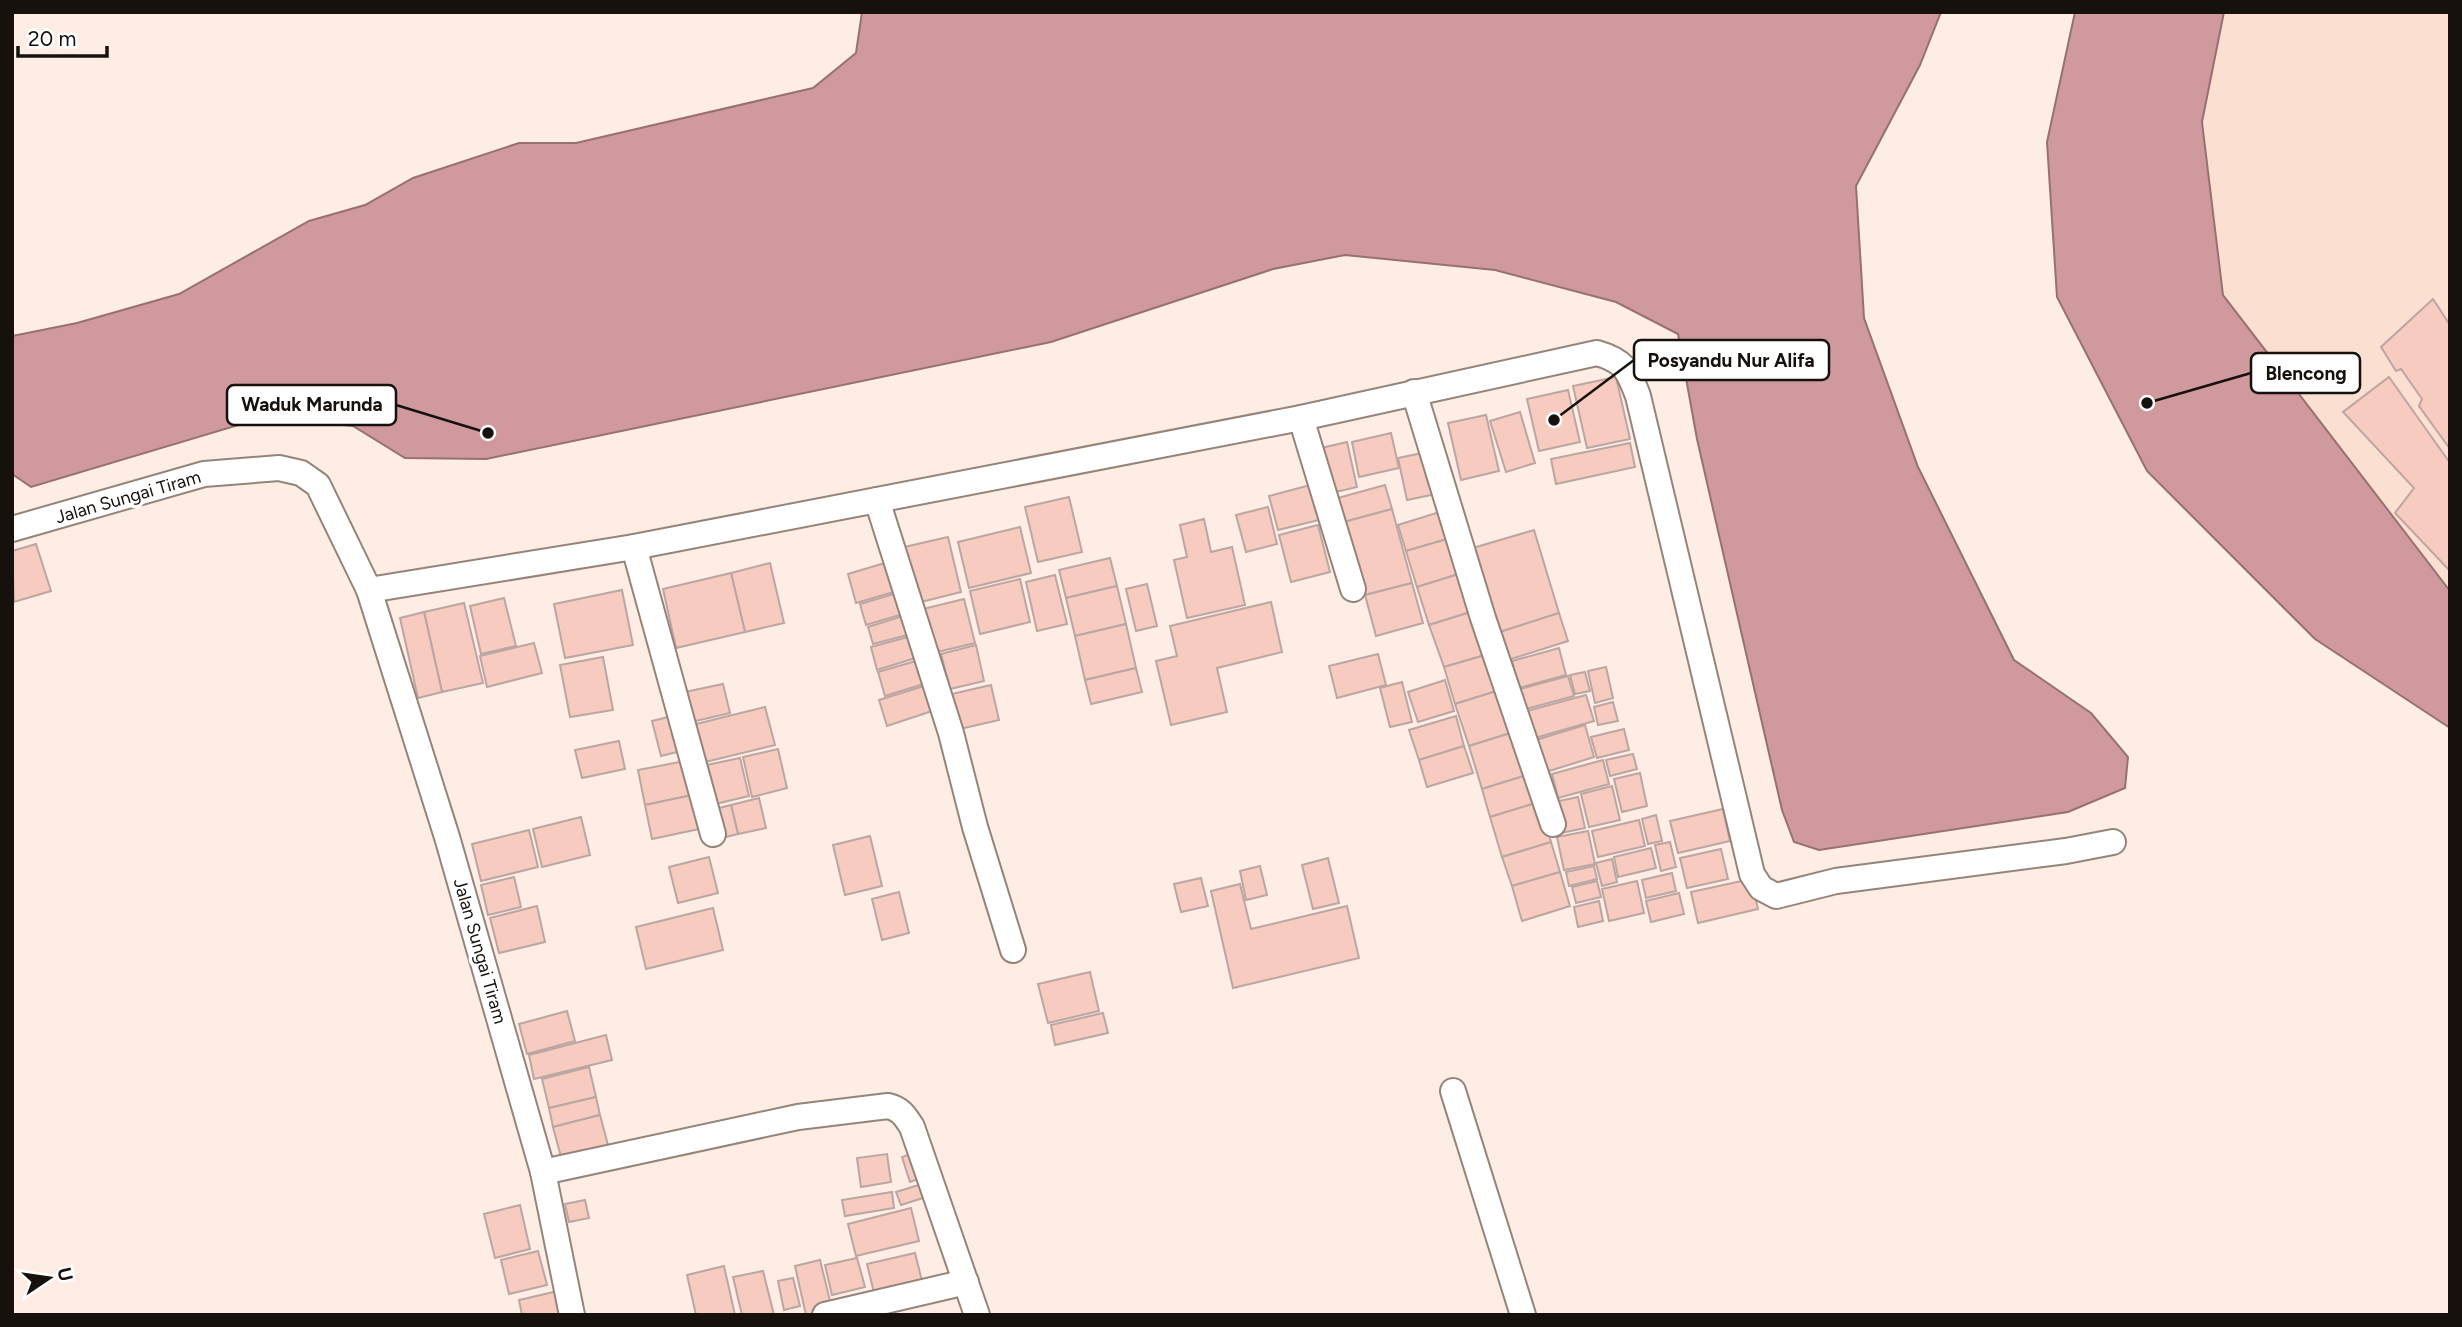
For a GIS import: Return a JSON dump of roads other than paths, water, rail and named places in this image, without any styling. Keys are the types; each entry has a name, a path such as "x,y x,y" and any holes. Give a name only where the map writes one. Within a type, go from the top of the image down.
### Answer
{"street":[{"path":"369,590 634,547 1301,418 1597,353 1617,359 1630,375 1638,396 1752,874 1761,888 1776,896 1836,881 2066,851 2113,842"},
{"path":"1414,392 1483,618 1553,824"},
{"path":"1301,418 1353,589"},
{"name":"Jalan Sungai Tiram","path":"12,529 204,474 279,468 301,473 318,485 369,590 447,837 543,1172 572,1315"},
{"path":"877,500 951,733 975,827 1013,950"},
{"path":"634,547 713,834"},
{"path":"1452,1091 1523,1315"},
{"path":"543,1172 798,1117 888,1106 903,1113 912,1127 977,1315"},
{"path":"825,1315 966,1282"}],"place":[{"name":"Blencong","path":"2147,403"},
{"name":"Posyandu Nur Alifa","path":"1554,420"},
{"name":"Waduk Marunda","path":"488,433"}]}
